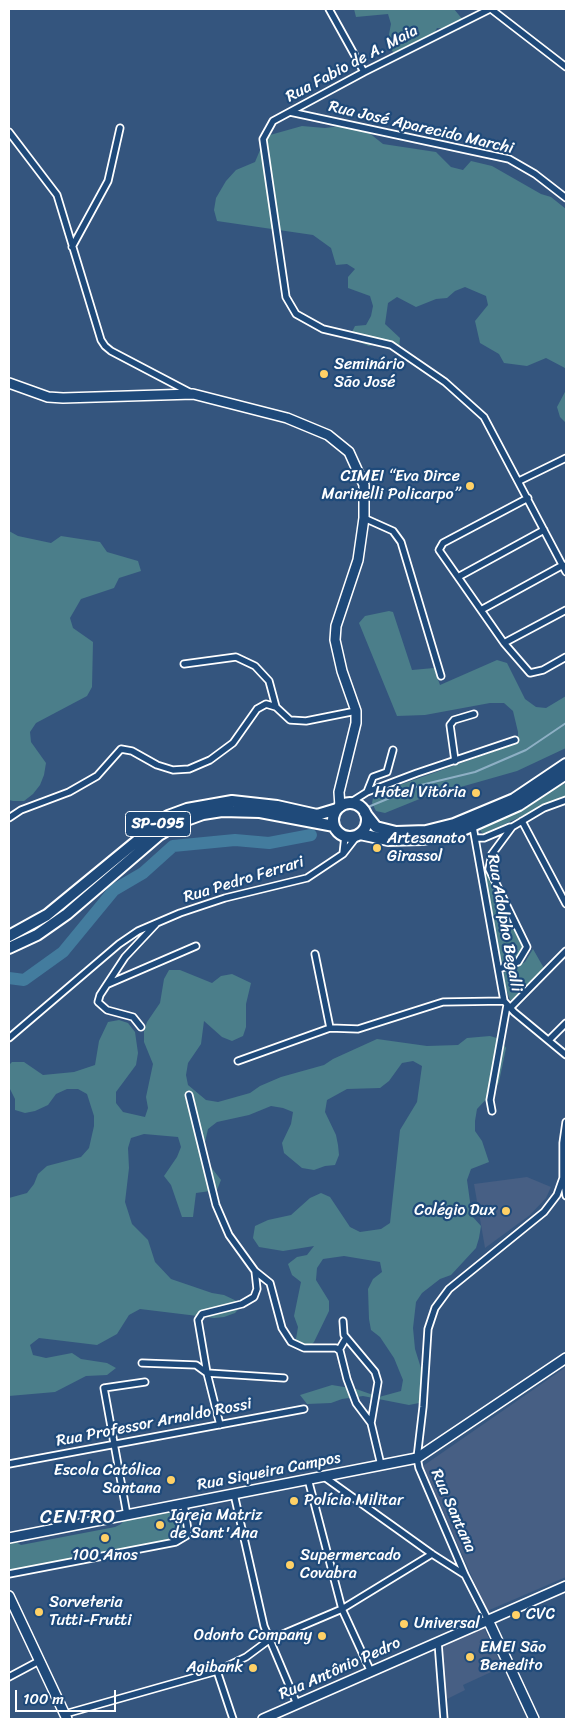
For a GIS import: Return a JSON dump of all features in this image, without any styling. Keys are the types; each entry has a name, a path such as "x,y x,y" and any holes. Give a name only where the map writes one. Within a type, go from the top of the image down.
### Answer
{"main road":[{"path":"9,383 48,397 63,398 193,394 287,418 328,435 349,452 364,486 364,518 358,560 336,626 335,640 342,671 356,711 356,723 339,792 342,807"},
{"path":"566,764 514,799 454,824 426,831 396,832 376,827 358,806 342,807 333,818 334,826 345,836 358,835 388,840 422,839 456,833 474,827 519,805 566,774"},
{"name":"SP-095","path":"9,936 47,915 168,816 187,809 232,801 261,804 317,815 342,807"},
{"name":"SP-095","path":"9,948 37,935 67,914 159,835 181,822 203,814 222,811 260,812 334,826"},
{"path":"358,835 367,822 365,813"},
{"path":"417,1458 566,1358"},
{"name":"Rua Siqueira Campos","path":"9,1538 417,1458"},
{"name":"Rua Antônio Pedro","path":"263,1719 566,1586"},
{"path":"9,1596 66,1717"},
{"path":"488,1620 534,1719"}],"street":[{"path":"329,9 364,72"},
{"path":"491,9 566,68"},
{"name":"Rua Fabio de A. Maia","path":"491,9 364,72 273,121 263,139 286,297 296,314 323,329 391,345 445,382 484,417 519,481"},
{"name":"Rua José Aparecido Marchi","path":"290,112 509,159 535,174 566,198"},
{"path":"72,247 108,181 120,128"},
{"path":"9,132 57,195 101,340 105,346 111,351 193,394"},
{"path":"566,458 519,481 566,572"},
{"path":"528,498 443,543 439,550 504,644 530,673 537,673 566,657"},
{"path":"364,518 393,531 400,542 441,676"},
{"path":"458,577 544,530"},
{"path":"481,610 563,565"},
{"path":"504,644 566,610"},
{"path":"184,664 236,657 255,666 270,681 276,707"},
{"path":"9,818 21,810 69,792 97,776 121,749 132,751 157,765 174,770 189,769 210,760 233,743 257,709 266,704 276,707 290,720 306,721 356,711"},
{"path":"455,761 450,725 454,720 474,714"},
{"path":"342,807 367,792 515,740"},
{"path":"367,792 373,777 387,772 393,750"},
{"path":"475,838 484,838 512,827 566,800"},
{"path":"522,821 566,904"},
{"name":"Rua Adolpho Begalli","path":"474,827 507,1004 566,1055"},
{"path":"499,969 518,962 527,947 489,869 489,862 499,842 512,827"},
{"name":"Rua Pedro Ferrari","path":"9,1038 118,944 138,931 157,922 225,898 307,878 344,854 358,835"},
{"path":"344,854 345,836"},
{"path":"480,865 489,862"},
{"path":"141,1027 133,1017 101,1006 98,1002 100,995 125,957 157,922"},
{"path":"108,984 196,946"},
{"path":"492,1111 490,1100 507,1004 566,951"},
{"path":"315,954 330,1028"},
{"path":"238,1061 330,1028 358,1029 442,1002 507,1004"},
{"path":"549,1040 566,1023"},
{"path":"189,1095 216,1205 229,1235 254,1271 270,1283 282,1328 291,1342 304,1348 336,1348 339,1350"},
{"path":"557,1195 566,1196 563,1178 566,1122"},
{"path":"417,1458 423,1407 428,1329 435,1308 449,1289 544,1212 557,1195 563,1178"},
{"path":"220,1425 207,1373 198,1320 200,1316 242,1304 254,1297 257,1289 254,1271"},
{"path":"342,1321 346,1338 375,1372 378,1382 371,1423 381,1465"},
{"path":"346,1338 339,1350 347,1379 356,1403 371,1423"},
{"path":"142,1363 196,1365 207,1373 284,1378"},
{"path":"127,1515 104,1388 145,1382"},
{"name":"Rua Professor Arnaldo Rossi","path":"9,1464 304,1409"},
{"name":"Rua Santana","path":"417,1458 419,1468 465,1575 488,1620"},
{"path":"323,1476 432,1554 465,1575"},
{"path":"308,1480 342,1609 371,1672"},
{"path":"234,1494 269,1640 297,1704"},
{"path":"9,1574 176,1542 186,1536 188,1532 184,1504"},
{"path":"66,1717 217,1671 246,1657 269,1640 342,1609 432,1554"},
{"path":"438,1642 444,1719"},
{"path":"9,1677 39,1661"},
{"path":"217,1671 232,1719"}],"shaded area":[{"name":"Colégio Dux","path":"527,1177 551,1187 546,1198 530,1215 485,1248 474,1184"},
{"path":"566,1367 566,1577 487,1611 423,1466"},
{"name":"EMEI São Benedito","path":"484,1628 502,1667 463,1685 465,1690 447,1699 442,1646"}],"green space":[{"path":"354,9 454,9 463,20 460,30 437,28 432,37 394,53 387,45 391,24 388,14 356,17"},
{"path":"358,124 383,144 436,152 451,167 463,170 471,161 492,166 541,194 551,197 566,209 566,372 565,368 546,358 527,366 504,363 499,354 480,343 475,321 488,305 486,296 465,287 455,291 447,298 436,299 416,307 397,297 388,303 385,324 400,338 399,349 379,343 369,346 359,342 350,336 355,326 366,325 371,316 373,306 370,296 348,288 348,277 355,269 347,264 336,265 331,248 313,235 217,221 214,210 216,198 226,181 236,170 255,162 263,143 270,135 302,126 325,128"},
{"path":"566,390 566,423 560,417 557,407"},
{"path":"9,531 18,536 51,543 61,536 100,542 107,552 138,561 141,571 119,578 114,588 81,599 70,618 73,628 93,642 92,687 87,696 36,723 30,732 31,742 46,763 40,785 24,801 9,800"},
{"path":"389,611 393,612 412,670 434,668 440,685 497,660 507,663 525,699 536,707 546,708 566,696 566,748 517,771 422,798 385,813 376,811 372,803 373,798 380,792 512,745 518,738 513,711 504,703 490,703 425,715 397,716 359,623 365,616"},
{"path":"566,783 566,796 483,834 479,829"},
{"path":"487,870 524,946 522,954 517,960 501,964 483,873"},
{"path":"533,949 545,970 517,999 510,1000 501,974 525,962"},
{"path":"169,970 180,970 212,983 221,976 232,974 251,983 246,1004 246,1027 243,1036 232,1041 222,1037 204,1021 201,1044 188,1063 186,1075 188,1085 206,1100 218,1102 250,1093 260,1086 281,1077 324,1065 377,1039 427,1046 458,1045 467,1038 490,1036 500,1039 506,1048 499,1082 494,1091 477,1109 475,1121 475,1131 482,1141 489,1162 471,1169 467,1180 472,1216 481,1226 476,1248 451,1275 440,1279 422,1293 416,1302 413,1328 415,1349 425,1381 419,1403 409,1405 363,1396 342,1399 331,1403 307,1404 300,1395 332,1385 356,1389 379,1397 401,1391 403,1380 394,1358 380,1337 371,1330 369,1319 368,1289 373,1279 382,1272 380,1262 344,1256 323,1259 317,1268 316,1280 329,1301 329,1311 314,1342 308,1348 304,1348 296,1339 298,1327 294,1316 301,1282 292,1275 288,1264 297,1257 307,1255 314,1246 283,1251 259,1247 253,1238 255,1226 268,1220 291,1215 310,1198 321,1193 330,1197 350,1227 360,1232 381,1229 390,1223 400,1130 417,1102 422,1066 413,1061 402,1063 389,1081 380,1088 347,1089 327,1100 325,1112 336,1135 338,1145 339,1155 335,1165 314,1170 302,1168 284,1153 282,1143 291,1124 293,1112 283,1108 271,1106 249,1115 217,1122 208,1129 203,1151 207,1162 221,1180 217,1190 196,1193 193,1217 182,1217 171,1185 164,1176 177,1157 181,1147 178,1137 144,1134 131,1138 128,1148 129,1168 125,1202 132,1224 148,1240 155,1262 171,1279 212,1293 224,1295 243,1304 235,1313 214,1318 140,1309 129,1315 117,1334 97,1345 39,1338 30,1345 33,1355 46,1358 72,1353 81,1359 107,1363 116,1368 107,1375 86,1376 55,1392 9,1396 9,1198 27,1193 34,1184 38,1174 47,1166 81,1157 89,1148 94,1126 94,1116 87,1094 78,1089 67,1089 56,1094 48,1105 35,1111 25,1113 15,1110 15,1099 9,1087 9,1065 12,1062 24,1062 43,1075 74,1072 95,1065 99,1041 108,1022 119,1020 128,1023 135,1032 138,1053 136,1065 116,1092 116,1103 123,1112 145,1117 148,1108 146,1097 153,1064 144,1042 144,1031 147,1022 160,1003 164,979"},
{"path":"176,1511 181,1515 183,1526 181,1535 174,1540 9,1571 9,1542 14,1541 21,1545 115,1527 124,1520"}],"waterway":[{"path":"368,807 421,785 475,772 526,750 566,723"},
{"path":"9,978 24,980 63,952 114,890 143,873 173,846 235,840 269,843 311,835"}],"place":[{"name":"Seminário São José","path":"324,374"},
{"name":"CIMEI “Eva Dirce Marinelli Policarpo”","path":"470,486"},
{"name":"Hotel Vitória","path":"476,793"},
{"name":"Artesanato Girassol","path":"377,848"},
{"name":"Colégio Dux","path":"506,1211"},
{"name":"Escola Católica Santana","path":"171,1480"},
{"name":"Polícia Militar","path":"294,1501"},
{"name":"Igreja Matriz de Sant'Ana","path":"160,1525"},
{"name":"100 Anos","path":"105,1538"},
{"name":"Supermercado Covabra","path":"290,1565"},
{"name":"Sorveteria Tutti-Frutti","path":"39,1612"},
{"name":"CVC","path":"516,1615"},
{"name":"Universal","path":"404,1624"},
{"name":"Odonto Company","path":"322,1636"},
{"name":"EMEI São Benedito","path":"470,1657"},
{"name":"Agibank","path":"253,1668"}],"district":[{"name":"CENTRO","path":"78,1518"}]}
